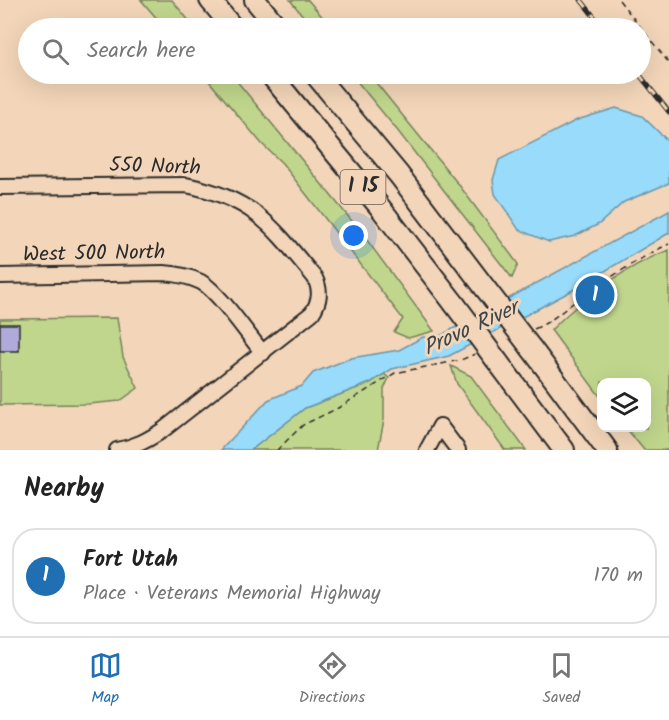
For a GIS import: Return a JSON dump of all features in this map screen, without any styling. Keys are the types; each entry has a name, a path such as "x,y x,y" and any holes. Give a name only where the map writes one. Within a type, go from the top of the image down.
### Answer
{"highway":[{"path":"210,0 225,18"},
{"path":"255,0 270,18"},
{"name":"I 15","path":"278,84 379,207 564,450"},
{"name":"I 15","path":"323,84 399,175 607,450"}],"street":[{"name":"550 North","path":"0,187 186,185 212,190 262,216 315,278 319,286 319,302 312,313 262,353"},
{"name":"West 500 North","path":"0,276 164,273 186,276 202,283 214,293 262,353"},
{"path":"117,450 130,448 150,438 262,353"},
{"path":"427,450 440,426 458,450"}],"path":[{"path":"619,0 633,18"},
{"path":"651,40 669,63"}],"green space":[{"path":"141,0 172,0 187,18 156,18"},
{"path":"290,0 308,0 323,18 305,18"},
{"path":"211,84 239,84 361,232 434,331 408,338 394,332 403,319 282,163 262,144"},
{"path":"359,84 377,84 459,185 518,264 512,278"},
{"path":"669,250 669,450 644,450 629,432 651,432 651,378 597,378 597,393 551,330 606,284 653,256"},
{"path":"117,318 123,357 138,388 120,401 88,404 0,405 0,319"},
{"path":"451,366 471,376 526,450 505,450 457,384"},
{"path":"384,374 389,378 384,389 384,420 378,450 251,450 305,408 370,383"}],"water":[{"path":"616,108 642,116 669,142 669,183 624,202 599,224 575,236 549,242 519,230 495,194 493,180 499,160 577,120"},
{"name":"Provo River","path":"669,211 669,233 573,290 449,356 392,369 370,383 305,408 251,450 221,450 268,400 302,386 313,373 351,358 399,350 423,337 436,338"}],"building":[{"path":"0,324 19,324 19,351 0,351"}],"railway":[{"path":"581,0 595,18"},
{"path":"647,84 669,112"}],"place":[{"name":"Fort Utah","path":"595,295"}]}
